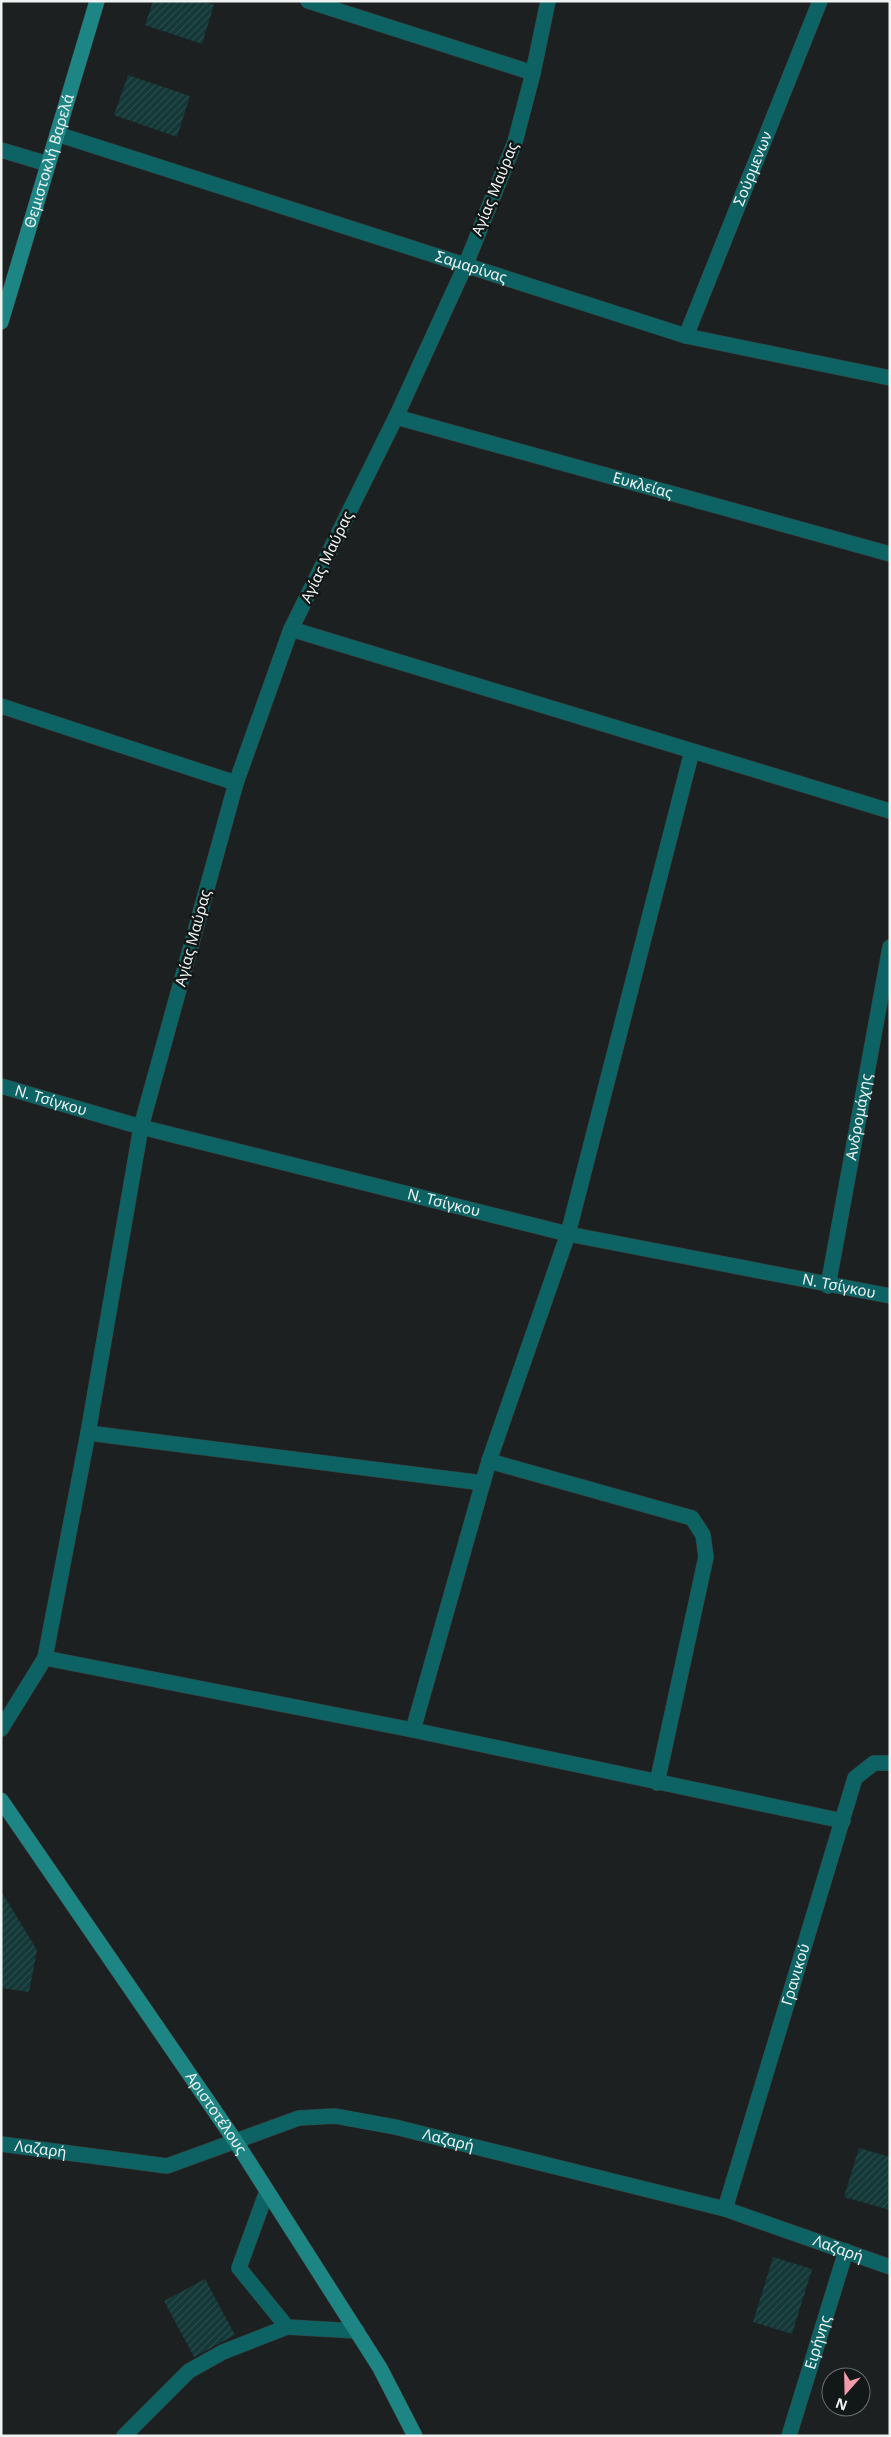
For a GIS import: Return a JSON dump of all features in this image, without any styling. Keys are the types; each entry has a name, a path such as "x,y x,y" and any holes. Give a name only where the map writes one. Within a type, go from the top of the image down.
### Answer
{"street":[{"name":"Θεμιστοκλή Βαρελά","path":"1,322 97,1"},
{"name":"Αγίας Μαύρας","path":"45,1658 88,1432 141,1127 236,783 291,629 396,417 466,264 515,142 533,73 548,1"},
{"name":"Σούρμενων","path":"686,336 820,1"},
{"path":"314,2 533,73"},
{"name":"Σαμαρίνας","path":"57,134 686,336 890,378"},
{"path":"1,150 48,164"},
{"name":"Ευκλείας","path":"396,417 890,554"},
{"path":"291,629 890,811"},
{"path":"1,706 236,783"},
{"path":"413,1730 489,1461 568,1234 692,751"},
{"name":"Ανδρομάχης","path":"828,1286 888,970 890,948"},
{"name":"Ν. Τσίγκου","path":"1,1086 141,1127 568,1234 828,1286 890,1296"},
{"path":"88,1432 483,1483"},
{"path":"489,1461 692,1518 703,1535 706,1556 657,1783"},
{"path":"1,1729 45,1658 413,1730 843,1821"},
{"name":"Γρανικού","path":"725,2209 855,1778 874,1763 890,1763"},
{"name":"Αριστοτέλους","path":"1,1800 236,2142 380,2368 415,2436"},
{"name":"Λαζαρή","path":"1,2144 167,2166 299,2118 335,2116 395,2127 725,2209 890,2267"},
{"path":"267,2191 238,2268 287,2327"},
{"name":"Ειρήνης","path":"789,2436 846,2251"},
{"path":"124,2436 189,2371 223,2352 287,2327 356,2331"}],"building":[{"path":"153,1 204,1 214,5 202,44 145,25"},
{"path":"128,75 190,96 177,137 114,115"},
{"path":"1,1891 37,1950 29,1992 1,1988"},
{"path":"859,2148 890,2157 890,2210 844,2197"},
{"path":"773,2257 812,2269 792,2334 753,2322"},
{"path":"205,2279 235,2335 194,2357 164,2301"}]}
